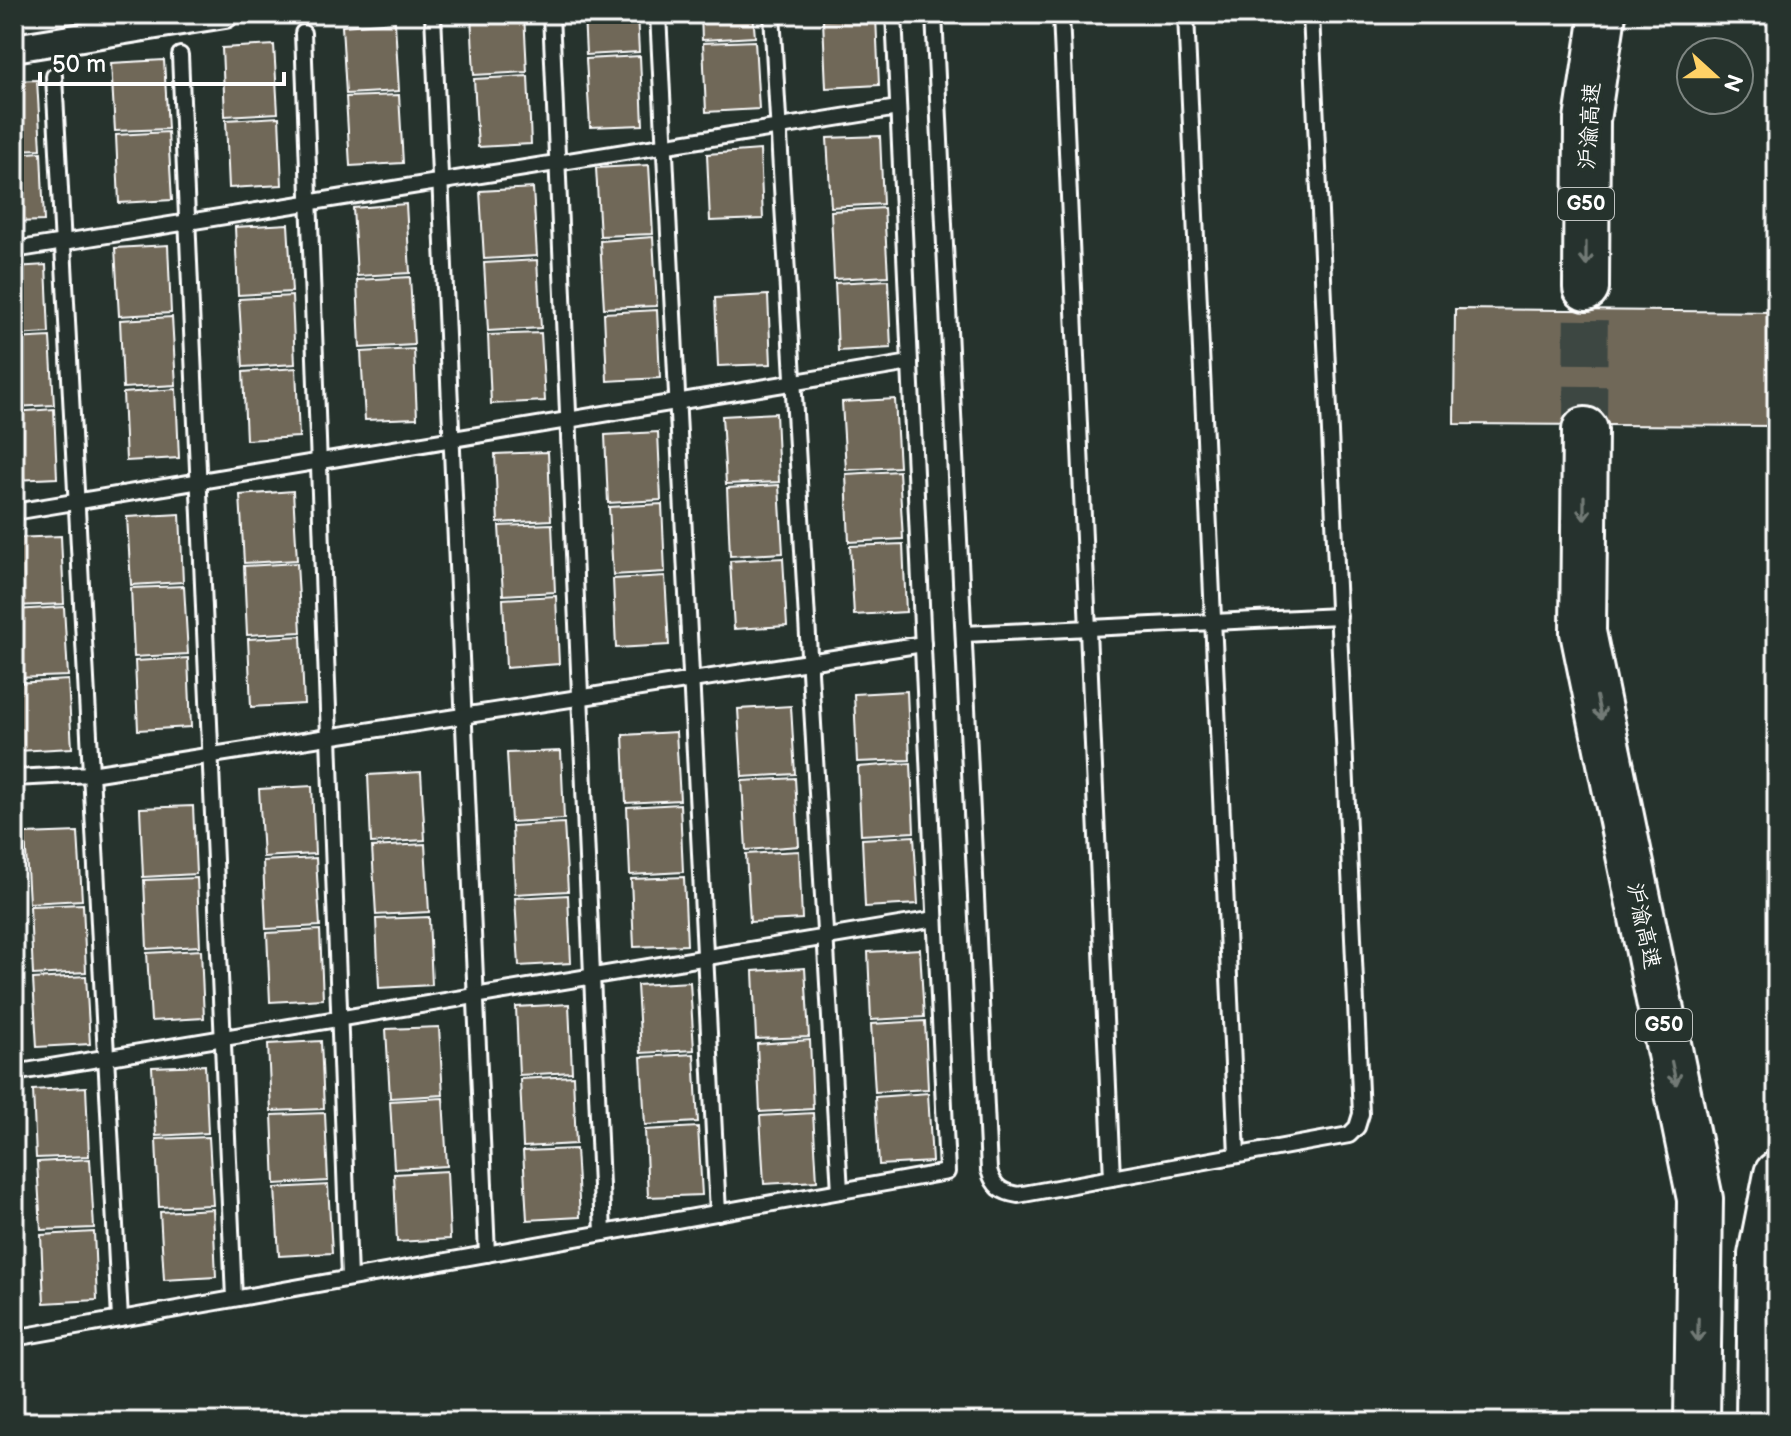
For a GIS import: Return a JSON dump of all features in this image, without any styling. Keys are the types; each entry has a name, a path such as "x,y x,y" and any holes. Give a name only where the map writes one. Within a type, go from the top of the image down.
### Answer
{"highway":[{"name":"沪渝高速","path":"1586,288 1587,120 1603,14"},
{"name":"沪渝高速","path":"1585,430 1583,632 1700,1199 1697,1422"},
{"path":"1759,1422 1761,1255 1777,1174"}],"street":[{"path":"14,48 225,14"}],"lane":[{"path":"433,14 487,1254"},
{"path":"551,14 603,1233"},
{"path":"658,14 718,1213"},
{"path":"772,14 840,1191"},
{"path":"14,1338 947,1172 894,14"},
{"path":"934,14 989,1170 993,1184 1005,1193 1018,1195 1349,1135 1357,1127 1361,1114 1311,14"},
{"path":"1061,14 1112,1178"},
{"path":"1186,14 1237,1155"},
{"path":"303,33 349,1278"},
{"path":"180,55 234,1298"},
{"path":"54,76 120,1319"},
{"path":"14,250 898,108"},
{"path":"14,512 910,363"},
{"path":"964,634 1339,616"},
{"path":"14,778 91,774 923,644"},
{"path":"14,1073 935,919"}],"building":[{"path":"471,14 524,14 527,72 474,75"},
{"path":"584,14 637,14 639,52 586,55"},
{"path":"701,14 753,14 755,37 702,40"},
{"path":"876,17 879,85 826,88 823,20"},
{"path":"395,22 399,91 346,94 342,26"},
{"path":"755,41 759,109 706,112 703,43"},
{"path":"274,45 278,113 225,116 222,48"},
{"path":"640,56 643,125 590,127 586,59"},
{"path":"164,60 168,129 115,131 111,63"},
{"path":"528,76 531,144 478,147 474,79"},
{"path":"37,80 41,149 14,150 14,81"},
{"path":"399,95 403,163 350,166 346,97"},
{"path":"279,117 282,185 229,188 226,120"},
{"path":"168,132 172,200 119,203 116,135"},
{"path":"880,136 883,204 831,207 827,138"},
{"path":"760,150 763,219 710,221 707,154"},
{"path":"41,152 44,221 14,222 14,154"},
{"path":"649,165 653,234 600,236 596,168"},
{"path":"533,188 537,256 484,259 480,191"},
{"path":"406,204 410,273 357,276 353,208"},
{"path":"884,208 888,276 834,279 831,211"},
{"path":"288,224 292,292 238,295 235,227"},
{"path":"653,237 657,306 604,308 600,241"},
{"path":"168,245 171,313 119,316 115,248"},
{"path":"537,260 541,328 488,331 484,263"},
{"path":"46,265 49,333 14,335 14,267"},
{"path":"410,277 414,345 360,348 357,280"},
{"path":"888,280 891,348 838,351 835,283"},
{"path":"768,295 771,364 718,366 715,298"},
{"path":"292,296 295,364 243,367 239,299"},
{"path":"1455,309 1777,312 1777,426 1454,424"},
{"path":"657,310 660,378 607,381 604,313"},
{"path":"172,317 176,385 123,388 120,320"},
{"path":"541,333 545,401 491,404 488,335"},
{"path":"50,337 54,405 14,407 14,339"},
{"path":"414,349 417,418 365,420 361,352"},
{"path":"296,368 299,437 246,440 243,372"},
{"path":"176,389 179,458 126,461 123,393"},
{"path":"895,399 899,467 846,470 842,402"},
{"path":"54,409 57,478 14,480 14,412"},
{"path":"776,413 779,482 726,484 722,416"},
{"path":"658,432 661,500 608,503 605,435"},
{"path":"548,452 551,520 498,523 495,454"},
{"path":"899,471 903,539 849,542 846,474"},
{"path":"779,485 783,553 730,556 727,488"},
{"path":"293,491 297,560 244,563 240,495"},
{"path":"662,504 665,572 613,575 609,507"},
{"path":"180,514 183,582 131,585 127,517"},
{"path":"552,524 555,592 503,595 499,526"},
{"path":"61,536 64,604 14,606 14,538"},
{"path":"903,544 906,612 854,615 850,546"},
{"path":"783,558 787,626 734,629 730,561"},
{"path":"297,563 301,632 247,635 244,566"},
{"path":"665,576 669,645 616,648 613,579"},
{"path":"184,586 188,654 134,657 131,588"},
{"path":"556,596 559,664 506,668 503,599"},
{"path":"64,607 68,676 15,678 14,610"},
{"path":"301,636 304,704 251,707 248,639"},
{"path":"188,658 191,727 138,730 135,661"},
{"path":"68,680 72,748 18,751 15,683"},
{"path":"907,691 910,760 857,762 854,694"},
{"path":"791,706 795,774 742,777 738,709"},
{"path":"676,732 680,800 626,803 623,735"},
{"path":"561,751 564,819 511,822 507,753"},
{"path":"911,763 914,832 861,835 858,767"},
{"path":"421,772 425,840 371,843 368,775"},
{"path":"795,778 799,846 746,850 742,781"},
{"path":"312,786 315,854 263,857 259,789"},
{"path":"680,804 683,872 630,875 627,807"},
{"path":"193,806 196,874 143,877 140,808"},
{"path":"564,823 568,891 515,894 512,826"},
{"path":"78,832 82,900 29,903 25,834"},
{"path":"914,836 918,904 865,907 862,839"},
{"path":"425,844 429,912 376,915 372,847"},
{"path":"799,851 802,919 750,922 746,854"},
{"path":"316,858 320,926 266,929 263,861"},
{"path":"684,877 687,945 634,947 631,879"},
{"path":"197,878 200,946 147,949 144,880"},
{"path":"568,895 571,963 519,966 515,898"},
{"path":"83,904 86,972 33,975 30,906"},
{"path":"429,917 432,985 379,988 376,919"},
{"path":"320,930 323,999 270,1002 267,933"},
{"path":"920,949 924,1017 871,1020 868,952"},
{"path":"201,950 204,1018 151,1021 147,953"},
{"path":"805,968 809,1037 756,1039 753,971"},
{"path":"86,976 90,1044 37,1047 33,979"},
{"path":"690,982 694,1050 641,1053 637,985"},
{"path":"569,1004 572,1072 519,1075 516,1007"},
{"path":"925,1021 928,1089 875,1092 871,1024"},
{"path":"439,1027 443,1095 390,1098 386,1029"},
{"path":"810,1040 813,1109 760,1112 757,1044"},
{"path":"321,1041 324,1109 271,1111 268,1044"},
{"path":"694,1054 698,1122 645,1125 641,1057"},
{"path":"205,1065 208,1133 156,1136 152,1067"},
{"path":"573,1076 576,1144 523,1147 520,1079"},
{"path":"86,1087 89,1156 36,1158 33,1090"},
{"path":"928,1093 932,1162 879,1165 875,1097"},
{"path":"443,1098 447,1166 394,1169 390,1101"},
{"path":"325,1113 328,1181 275,1184 272,1115"},
{"path":"813,1113 817,1181 764,1184 760,1116"},
{"path":"698,1127 702,1195 648,1197 645,1130"},
{"path":"209,1137 213,1205 159,1207 156,1139"},
{"path":"576,1149 580,1217 527,1220 523,1151"},
{"path":"90,1159 94,1228 41,1230 37,1162"},
{"path":"447,1171 450,1239 397,1242 394,1174"},
{"path":"328,1185 332,1253 279,1256 275,1188"},
{"path":"213,1209 216,1277 164,1280 160,1212"},
{"path":"94,1232 97,1300 44,1303 41,1235"}],"tunnel":[{"path":"1585,430 1586,288"}]}
